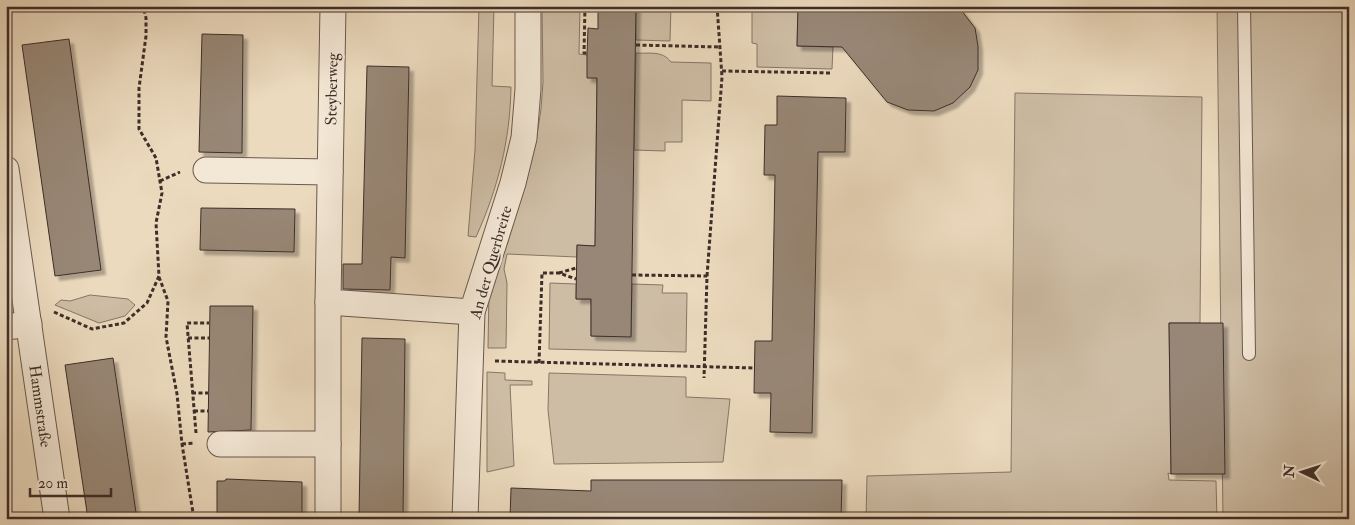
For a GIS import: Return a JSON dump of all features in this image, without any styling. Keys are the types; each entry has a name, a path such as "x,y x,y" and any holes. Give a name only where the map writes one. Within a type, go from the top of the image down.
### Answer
{"street":[{"name":"Steyberweg","path":"328,519 328,302 332,6"},
{"name":"An der Querbreite","path":"465,519 472,312 513,184 524,138 528,88 528,6"},
{"name":"Hammstraße","path":"6,170 20,317 57,519"},
{"path":"206,170 330,172"},
{"path":"328,302 472,312"},
{"path":"208,444 328,444"}],"lane":[{"path":"1244,6 1249,354"}],"path":[{"path":"143,6 146,18 146,36 139,88 139,129 156,158 162,193 156,223 159,276 168,301 166,336 177,394 182,444 194,519"},
{"path":"585,6 584,53 587,53"},
{"path":"704,378 707,276 722,71 717,6"},
{"path":"636,45 720,47"},
{"path":"722,71 832,72"},
{"path":"539,363 542,273 559,273 576,268"},
{"path":"559,273 576,279"},
{"path":"632,275 707,276"},
{"path":"20,317 92,329 124,323 147,303 159,276"},
{"path":"208,444 194,411 187,323 209,323"},
{"path":"188,338 210,338"},
{"path":"496,361 754,368"},
{"path":"192,393 208,393"},
{"path":"194,411 208,411"},
{"path":"182,444 189,444"}],"shaded area":[{"path":"479,6 494,6 492,86 511,87 508,126 501,164 491,200 476,237 468,236 475,150"},
{"path":"542,6 580,6 579,54 587,55 597,78 595,246 577,245 577,257 507,254 504,269 507,283 506,348 488,348 489,290 504,246 507,245 536,142 543,82"},
{"path":"636,6 671,6 670,41 636,40"},
{"path":"752,6 798,6 797,46 833,47 832,69 757,67 757,44 752,43"},
{"path":"1217,6 1349,6 1349,519 1223,519"},
{"path":"636,53 659,54 671,62 711,63 711,101 682,100 682,142 665,142 665,151 634,150"},
{"path":"1015,93 1202,97 1200,323 1169,323 1171,474 1168,473 1169,480 1216,481 1217,519 866,519 867,476 1011,472"},
{"path":"550,283 576,284 576,299 591,299 591,336 631,336 632,284 663,285 662,293 687,293 686,352 549,349"},
{"path":"90,295 128,299 135,305 125,316 99,323 55,305 61,300 70,301"},
{"path":"487,372 505,373 505,380 532,381 532,385 510,385 514,466 487,472"},
{"path":"549,373 686,377 686,397 730,399 723,462 554,464 548,410"}],"building":[{"path":"598,6 636,6 631,337 591,336 591,299 576,299 577,245 595,246 597,78 587,78 587,55 588,28 598,29"},
{"path":"798,6 958,6 975,28 978,46 978,70 970,87 953,103 934,111 908,110 887,102 842,47 797,46"},
{"path":"202,34 243,35 242,153 199,152"},
{"path":"69,39 101,270 55,276 22,45"},
{"path":"367,66 409,67 405,258 391,257 390,290 343,289 343,264 362,264"},
{"path":"777,96 846,98 845,152 818,152 812,433 770,432 771,393 754,393 755,341 772,341 775,175 764,175 765,125 777,125"},
{"path":"201,208 295,209 294,252 200,250"},
{"path":"210,306 253,306 251,430 208,432"},
{"path":"1169,323 1223,323 1225,474 1171,474"},
{"path":"362,338 405,339 403,519 359,519"},
{"path":"113,358 137,519 88,519 65,365"},
{"path":"226,479 302,482 302,519 217,519 217,481 225,481"},
{"path":"591,480 842,480 841,519 667,519 667,516 564,515 564,519 510,519 511,488 591,491"}]}
